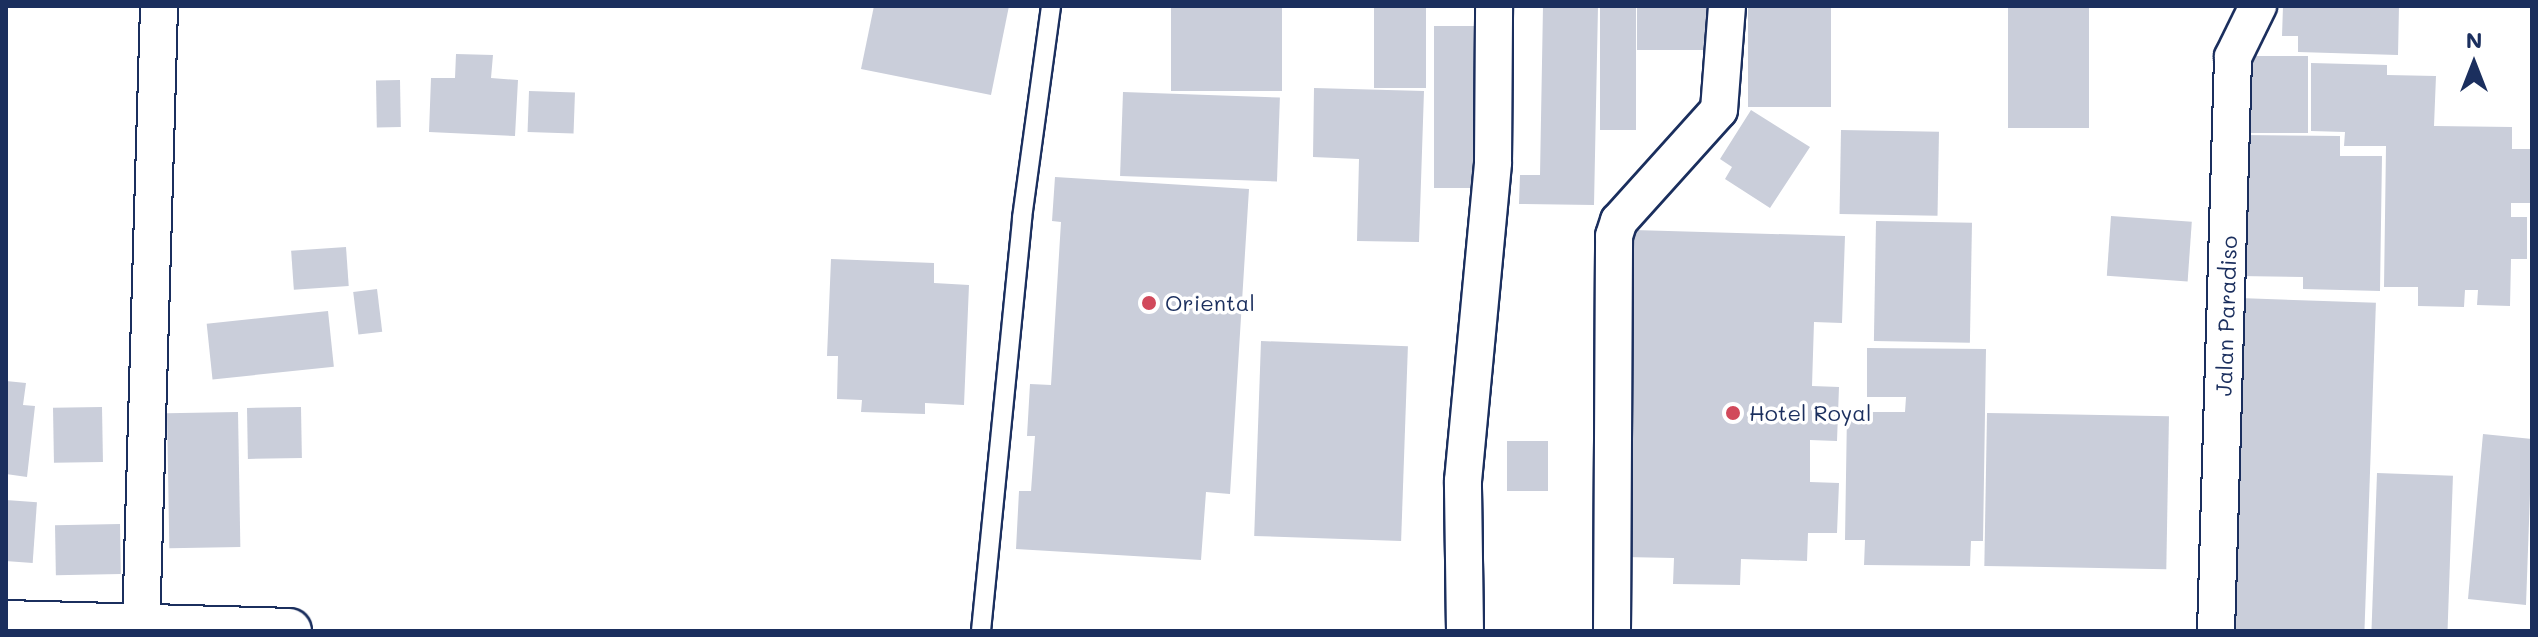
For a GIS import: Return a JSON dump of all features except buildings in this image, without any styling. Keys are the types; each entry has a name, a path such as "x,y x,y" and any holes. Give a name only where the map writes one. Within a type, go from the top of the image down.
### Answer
{"highway":[{"path":"6,623 289,631"}],"street":[{"path":"141,628 159,6"},
{"path":"1465,631 1463,481 1493,162 1494,6"},
{"path":"1612,631 1614,236 1632,206 1719,110 1727,6"},
{"name":"Jalan Paradiso","path":"2216,631 2233,57 2258,6"}],"lane":[{"path":"981,631 1021,233 1051,6"}],"place":[{"name":"Oriental","path":"1149,303"},
{"name":"Hotel Royal","path":"1733,413"}]}
